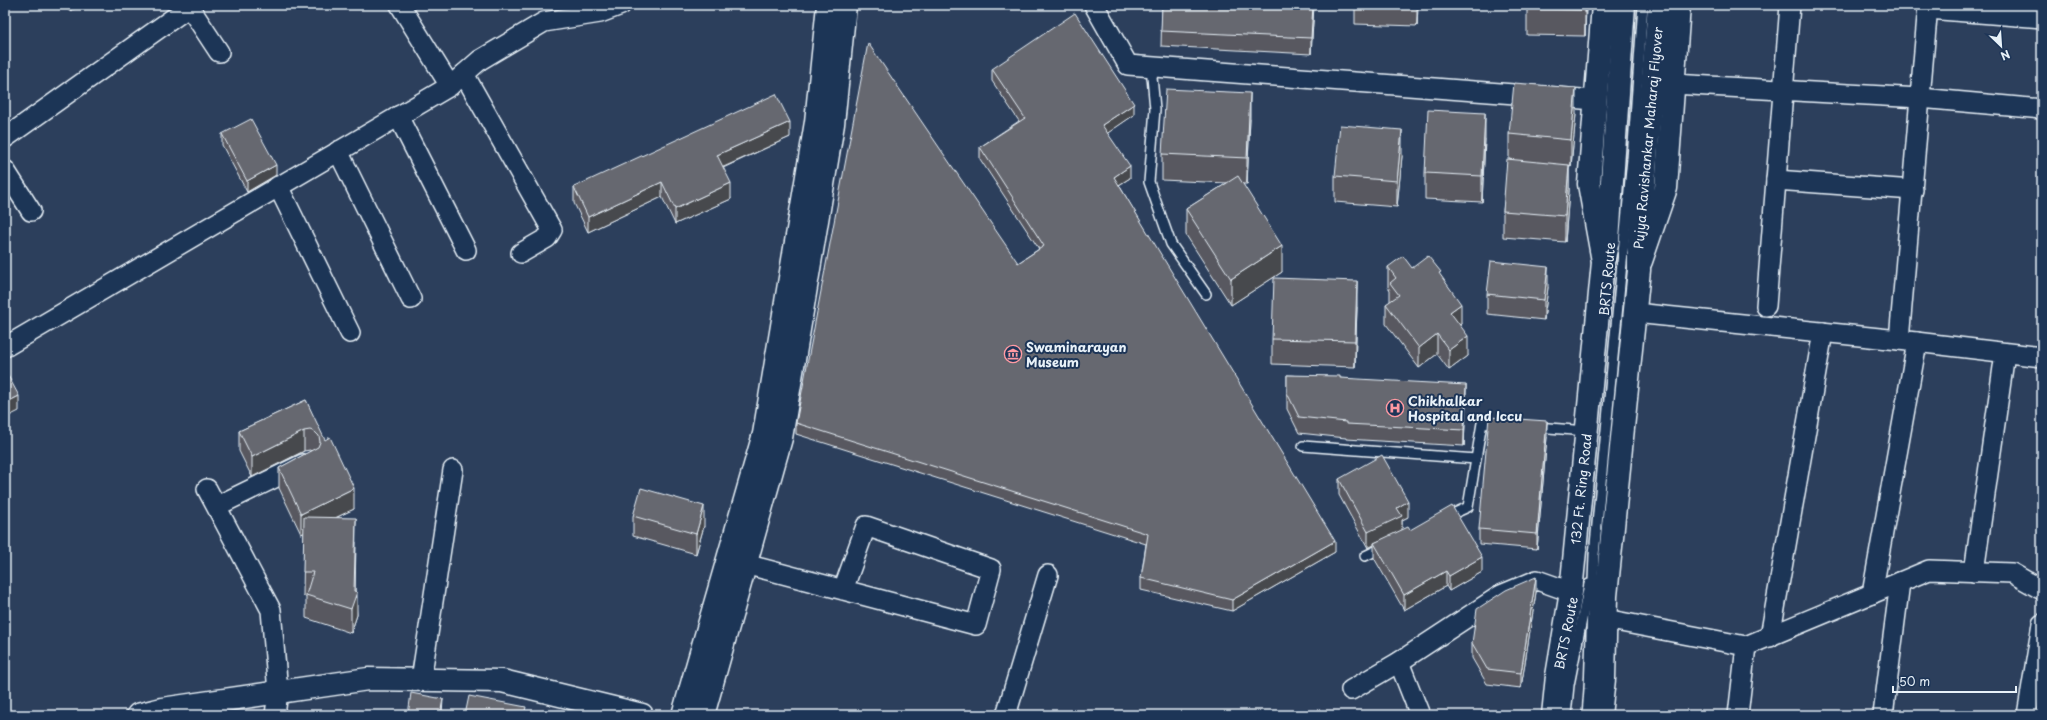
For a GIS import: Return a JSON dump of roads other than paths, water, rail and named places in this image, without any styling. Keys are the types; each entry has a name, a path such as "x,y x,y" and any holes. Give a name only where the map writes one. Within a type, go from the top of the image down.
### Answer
{"main road":[{"path":"683,715 764,434 816,122 828,5"},
{"path":"703,715 781,438 833,124 845,5"},
{"path":"1603,5 1589,184 1603,262"},
{"path":"1603,262 1608,240 1624,5"},
{"name":"Pujya Ravishankar Maharaj Flyover","path":"1638,270 1659,5"},
{"path":"1600,715 1604,679 1606,596 1635,313 1638,270 1666,188 1679,5"},
{"name":"132 Ft. Ring Road","path":"1553,715 1557,676 1571,592 1603,262"},
{"path":"138,715 162,709 368,679 502,681 642,715"}],"street":[{"path":"400,5 450,86"},
{"path":"5,347 450,86 480,60 544,22 600,13 621,5"},
{"path":"1094,5 1128,64 1595,100"},
{"path":"1766,306 1790,5"},
{"path":"5,138 188,6 219,52"},
{"path":"1872,594 1908,341 1913,190 1928,7 2042,18"},
{"path":"464,74 552,230 547,238 521,254"},
{"path":"1673,84 1920,98 2042,109"},
{"path":"398,116 466,250"},
{"path":"338,151 411,299"},
{"path":"5,170 31,211"},
{"path":"1776,180 1913,190"},
{"path":"278,186 350,333"},
{"path":"1635,313 1908,341 2042,357"},
{"path":"1770,637 1823,332"},
{"path":"1974,572 2005,353"},
{"path":"217,506 309,461"},
{"path":"421,680 453,470"},
{"path":"208,489 271,610 278,692 275,715"},
{"path":"745,564 843,590 976,625 991,569 866,526 843,590"},
{"path":"1605,619 1746,646 1929,570 2012,573 2042,590"},
{"path":"1006,715 1048,574"},
{"path":"1351,690 1399,662 1501,595 1537,580 1571,592"},
{"path":"1883,715 1900,582"},
{"path":"2027,715 2042,624"},
{"path":"1738,715 1746,646"},
{"path":"1399,662 1420,715"}],"lane":[{"name":"BRTS Route","path":"1587,715 1590,689 1594,556 1632,159 1642,5"},
{"path":"1150,66 1154,109 1150,182 1171,244 1206,294"},
{"path":"1441,520 1468,507 1482,423 1512,425"},
{"path":"1527,426 1587,431"},
{"path":"1303,446 1476,459"},
{"path":"1365,556 1393,543"},
{"name":"BRTS Route","path":"1566,715 1570,685 1594,556"}],"place":[{"name":"Swaminarayan Museum","path":"1013,354"},
{"name":"Chikhalkar Hospital and Iccu","path":"1395,408"}]}
